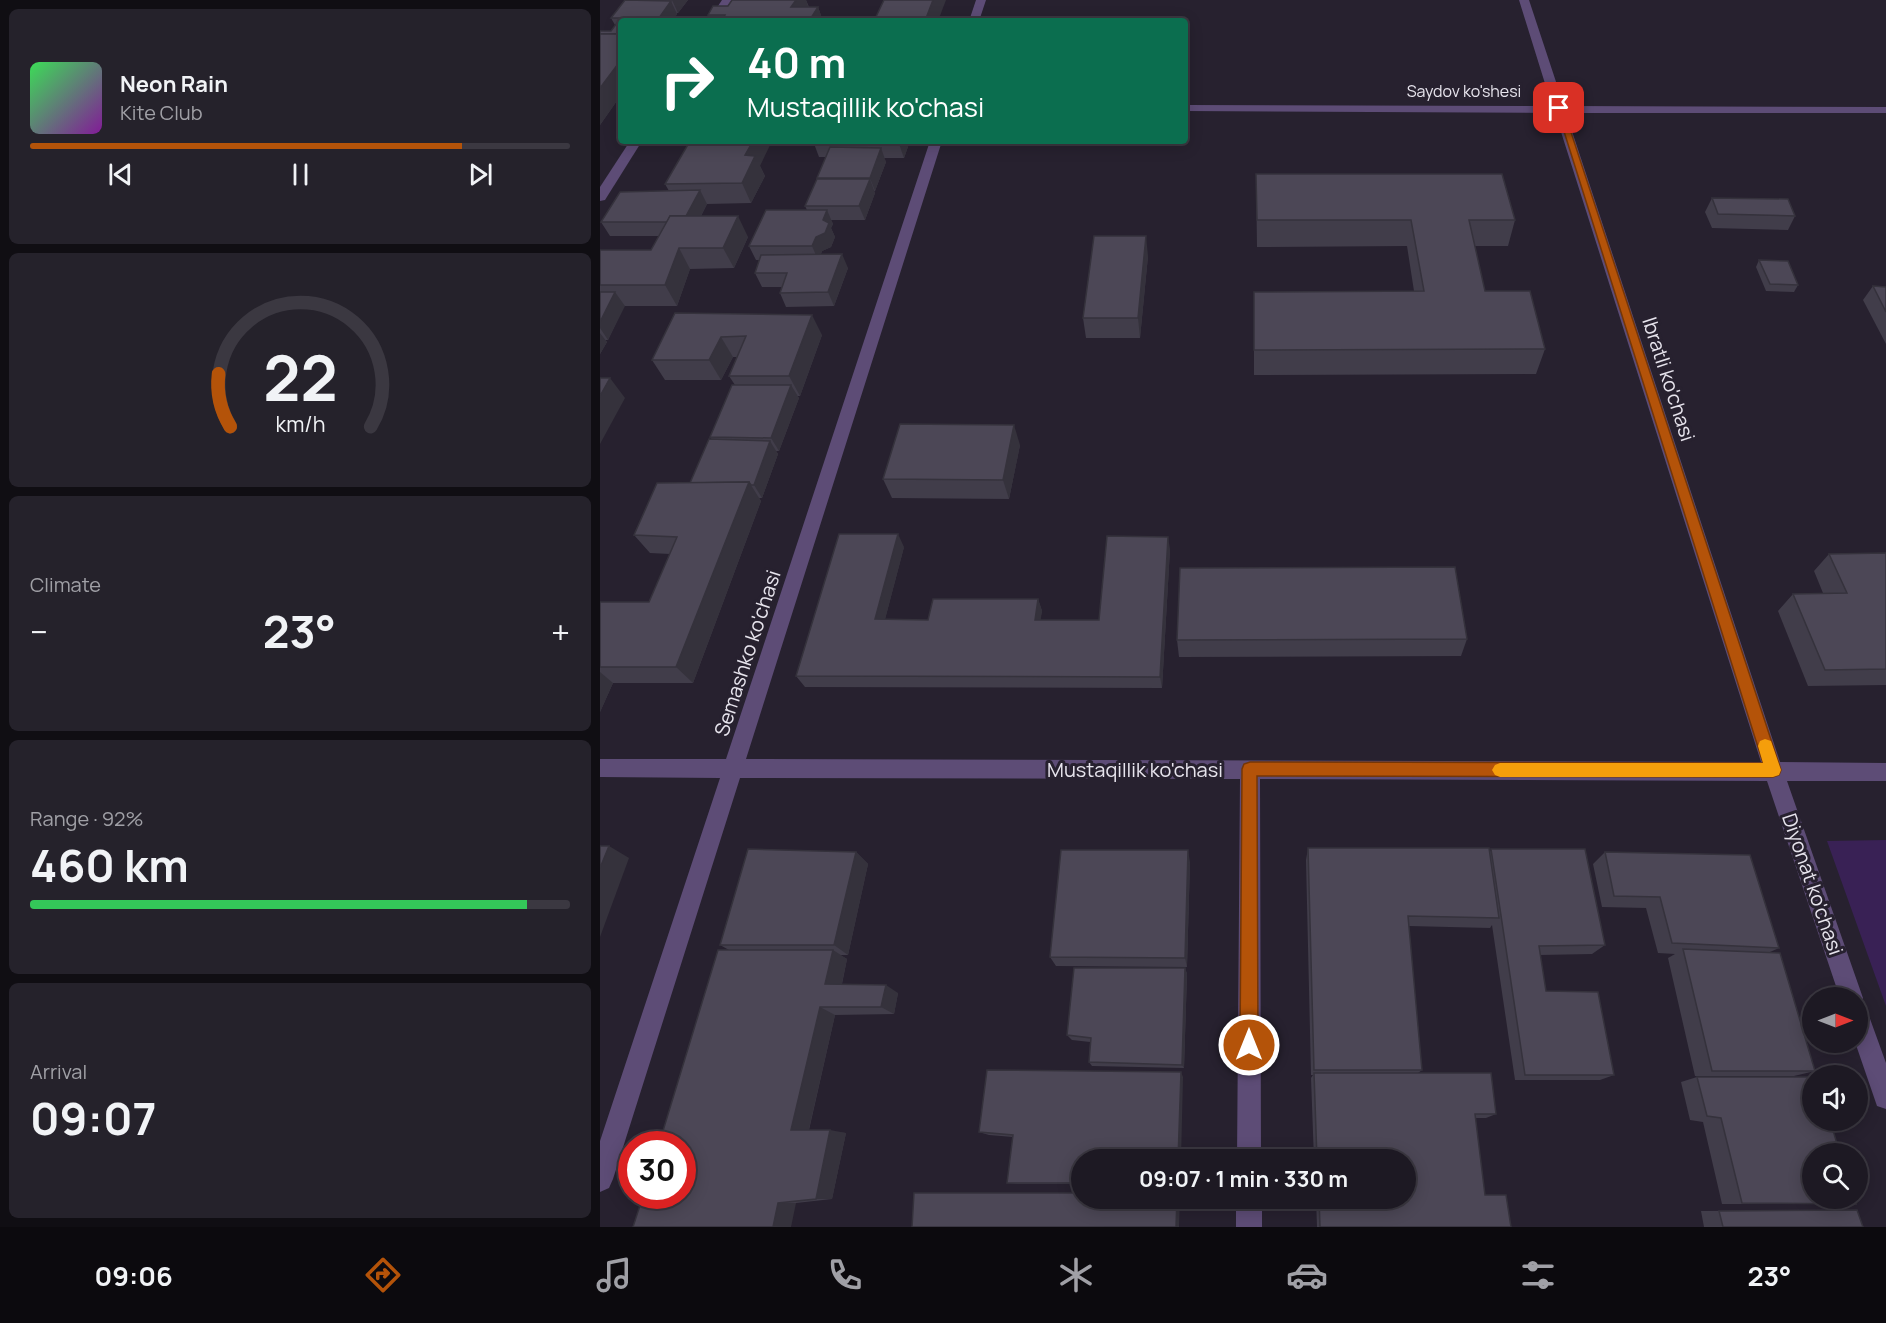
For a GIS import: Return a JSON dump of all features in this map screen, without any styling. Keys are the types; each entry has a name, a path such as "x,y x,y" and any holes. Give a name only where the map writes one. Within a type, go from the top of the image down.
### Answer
{"street":[{"path":"715,18 727,0"},
{"path":"975,18 981,0"},
{"name":"Ibratli ko'chasi","path":"1524,0 1773,770"},
{"name":"Saydov ko'shesi","path":"1188,108 1886,110"},
{"path":"600,197 634,144"},
{"name":"Semashko ko'chasi","path":"600,1179 935,144"},
{"name":"Mustaqillik ko'chasi","path":"600,768 1886,772"},
{"path":"1249,1149 1250,769"},
{"name":"Diyonat ko'chasi","path":"1773,770 1848,987"},
{"path":"1868,1044 1886,1096"},
{"path":"1249,1209 1249,1227"}],"shaded area":[{"path":"1886,840 1886,1006 1827,841"}],"building":[{"path":"625,0 671,1 659,18 611,18"},
{"path":"732,0 796,0 791,7 818,7 811,18 724,18 725,15 708,15 713,6 728,6"},
{"path":"884,0 933,0 926,18 875,18"},
{"path":"618,22 618,34 600,34 600,31 611,31"},
{"path":"600,34 618,34 618,64 600,88"},
{"path":"688,144 751,144 745,155 755,156 742,183 665,184"},
{"path":"830,147 881,148 870,178 817,178"},
{"path":"1256,174 1502,174 1515,220 1469,220 1485,291 1530,291 1545,349 1254,350 1254,292 1424,291 1411,220 1257,220"},
{"path":"817,179 870,179 859,206 805,206"},
{"path":"700,190 686,216 670,216 667,222 601,222 620,192"},
{"path":"1712,198 1788,199 1795,216 1718,214"},
{"path":"766,210 827,210 823,220 829,223 825,233 816,237 812,246 749,246"},
{"path":"670,216 738,216 723,248 679,248 665,285 600,285 600,250 651,250"},
{"path":"1094,236 1146,236 1138,318 1083,318"},
{"path":"842,254 828,292 780,293 787,273 755,273 761,255"},
{"path":"1759,260 1788,261 1798,285 1770,284"},
{"path":"1873,286 1886,287 1886,312"},
{"path":"600,292 615,292 600,322"},
{"path":"675,313 812,315 789,376 729,376 746,336 721,337 709,360 652,360"},
{"path":"600,378 610,378 600,396"},
{"path":"732,385 791,385 771,438 710,437"},
{"path":"900,424 1014,425 1003,480 883,479"},
{"path":"709,439 770,441 754,485 749,482 690,483"},
{"path":"749,482 676,667 600,667 600,602 649,602 677,537 634,535 657,483"},
{"path":"839,534 898,534 875,619 928,620 933,599 1038,599 1035,620 1099,620 1107,536 1168,537 1160,677 796,676"},
{"path":"1886,553 1886,669 1825,670 1793,594 1847,593 1829,554"},
{"path":"1455,567 1467,639 1177,640 1180,568"},
{"path":"600,846 609,846 600,868"},
{"path":"1308,848 1489,848 1499,918 1408,916 1422,1070 1314,1070"},
{"path":"748,849 856,852 834,945 720,945"},
{"path":"1491,849 1585,849 1605,945 1539,946 1546,991 1598,992 1614,1075 1525,1075"},
{"path":"1061,850 1188,850 1185,958 1050,957"},
{"path":"1605,852 1750,855 1779,948 1672,943 1660,897 1614,896"},
{"path":"1683,949 1780,953 1802,1027 1802,1053 1810,1053 1813,1065 1802,1065 1802,1071 1712,1071"},
{"path":"718,950 833,950 825,984 886,985 881,1007 820,1007 791,1130 830,1130 816,1199 778,1203 773,1227 633,1227 639,1209 696,1209 696,1131 663,1131"},
{"path":"1074,968 1185,968 1182,1065 1089,1062 1091,1038 1067,1035"},
{"path":"987,1070 1181,1072 1178,1149 1071,1149 1071,1183 1007,1183 1013,1135 979,1132"},
{"path":"1314,1073 1491,1073 1496,1114 1475,1114 1485,1195 1506,1195 1511,1227 1320,1227 1319,1209 1416,1209 1416,1149 1317,1149"},
{"path":"1697,1077 1802,1077 1802,1131 1833,1131 1837,1143 1802,1143 1802,1204 1742,1203 1721,1118 1707,1116"},
{"path":"914,1193 1071,1193 1071,1209 1177,1209 1176,1227 912,1227"},
{"path":"1857,1210 1863,1227 1723,1227 1719,1211"}],"slow traffic":[{"path":"1500,770 1773,770 1765,746"}],"route":[{"path":"1249,1045 1250,769 1773,770 1559,108"}]}
